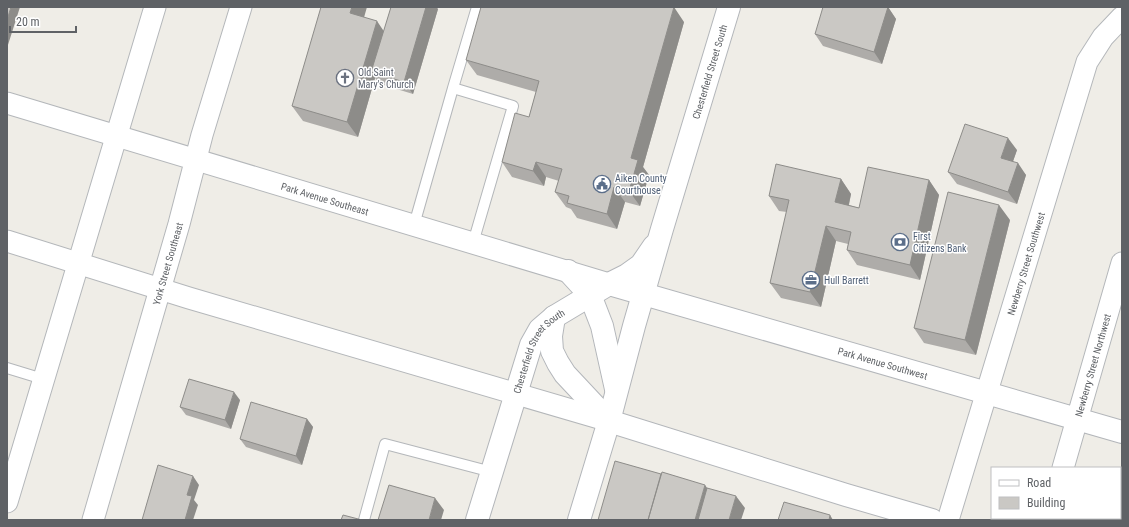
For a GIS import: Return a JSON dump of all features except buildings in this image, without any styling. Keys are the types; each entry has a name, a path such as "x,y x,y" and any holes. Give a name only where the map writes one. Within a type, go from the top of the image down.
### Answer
{"main road":[{"name":"Chesterfield Street South","path":"579,520 610,421 662,228 730,7"},
{"name":"Chesterfield Street South","path":"478,520 531,345 540,329 554,317 608,284 627,275 641,265 652,249 662,228"},
{"path":"568,271 590,295 602,326 617,392"},
{"name":"Park Avenue Southeast","path":"608,284 643,294"},
{"name":"Park Avenue Southwest","path":"643,294 1122,432"},
{"path":"554,317 551,336 552,351 558,364 565,374 610,421 846,495 932,520"}],"street":[{"path":"7,502 155,7"},
{"name":"York Street Southeast","path":"93,520 179,224 196,158 241,7"},
{"name":"Newberry Street Southwest","path":"948,520 1087,62 1103,37 1122,17"},
{"name":"Park Avenue Southeast","path":"7,103 196,158 608,284"},
{"path":"7,241 160,289 610,421"},
{"name":"Newberry Street Northwest","path":"1063,467 1122,263"}],"lane":[{"path":"414,225 477,7"},
{"path":"453,88 513,106 473,243"},
{"path":"7,368 44,379"},
{"path":"364,520 385,444 492,472"}],"place":[{"name":"Old Saint Mary's Church","path":"345,78"},
{"name":"Aiken County Courthouse","path":"602,184"},
{"name":"First Citizens Bank","path":"900,242"},
{"name":"Hull Barrett","path":"811,280"}]}
